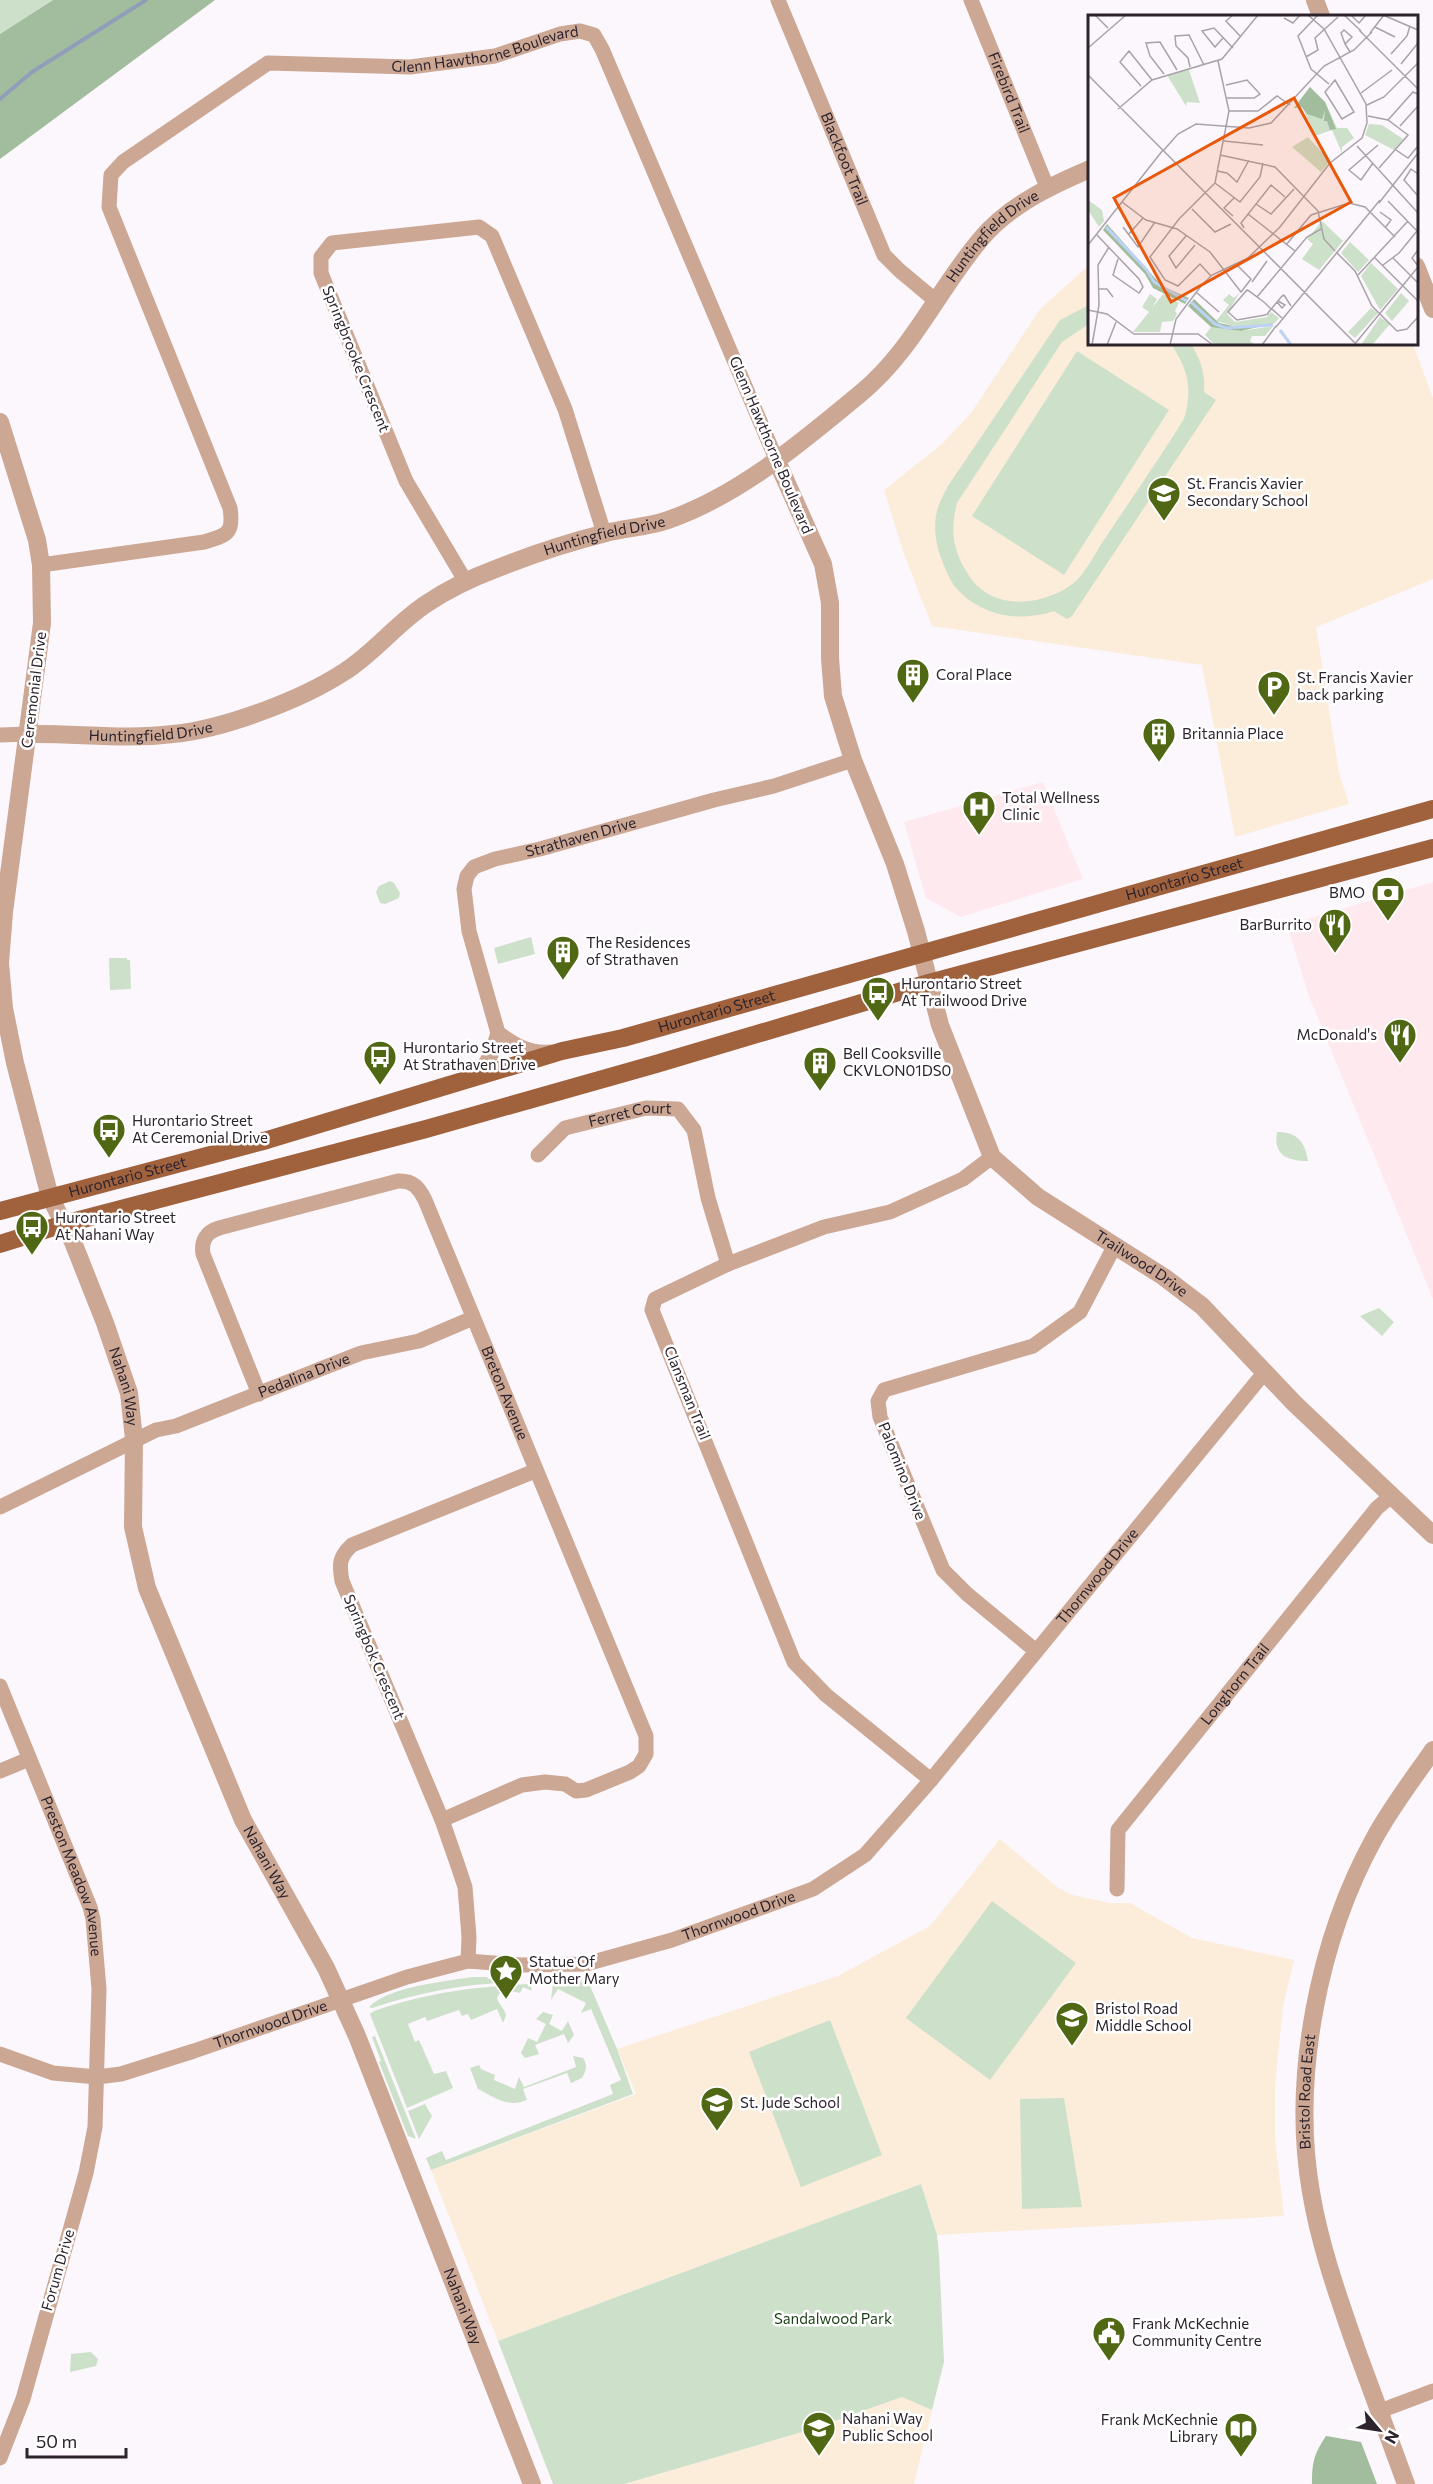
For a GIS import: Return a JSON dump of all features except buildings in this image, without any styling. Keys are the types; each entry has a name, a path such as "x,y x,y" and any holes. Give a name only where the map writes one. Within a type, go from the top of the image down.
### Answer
{"main road":[{"name":"Hurontario Street","path":"0,1211 267,1140 562,1051 623,1038 1433,809"},
{"name":"Hurontario Street","path":"0,1244 64,1224 426,1130 656,1065 929,983 1433,848"}],"street":[{"name":"Blackfoot Trail","path":"778,0 884,255 898,270 936,301"},
{"name":"Firebird Trail","path":"971,0 1047,188"},
{"path":"1315,0 1321,15"},
{"name":"Glenn Hawthorne Boulevard","path":"42,565 204,542 228,532 232,524 230,508 109,207 111,175 123,162 268,63 410,67 495,56 560,34 580,32 594,35 603,49 776,459 823,564 830,603 833,696 853,760 887,843 922,953"},
{"name":"Huntingfield Drive","path":"29,734 172,735 199,730 300,697 369,655 425,605 466,582 500,567 604,533 664,521 688,512 730,490 776,459 863,392 892,365 982,237 1006,214 1047,188 1088,169"},
{"name":"Springbrooke Crescent","path":"466,582 406,481 321,273 321,257 332,243 480,226 492,236 565,409 604,533"},
{"path":"1418,271 1433,309"},
{"name":"Ceremonial Drive","path":"0,422 30,516 42,565 42,623 29,734 2,912 0,963 4,1008 15,1063 50,1197"},
{"path":"0,735 29,734"},
{"name":"Strathaven Drive","path":"498,1033 469,931 464,889 467,876 474,867 495,859 774,786 853,760"},
{"name":"Trailwood Drive","path":"922,953 946,1044 992,1157 1038,1197 1164,1277 1202,1306 1264,1373 1433,1535"},
{"path":"467,1080 487,1061 498,1033 520,1047 537,1053 562,1051"},
{"name":"Ferret Court","path":"538,1155 565,1128 646,1108 678,1109 694,1130 708,1198 728,1264"},
{"name":"Clansman Trail","path":"931,1780 826,1695 794,1662 652,1310 655,1299 728,1264 824,1227 890,1212 963,1179 992,1157"},
{"name":"Breton Avenue","path":"259,1394 203,1254 204,1240 214,1230 398,1181 410,1182 421,1192 646,1736 646,1754 639,1766 630,1772 586,1790 576,1791 565,1784 545,1782 522,1785 442,1820"},
{"name":"Nahani Way","path":"50,1197 74,1242 129,1393 134,1439 133,1527 147,1588 243,1820 326,1968 361,2045 532,2484"},
{"name":"Palomino Drive","path":"1036,1651 967,1594 943,1570 880,1417 878,1401 884,1390 1033,1347 1080,1312 1114,1247"},
{"name":"Pedalina Drive","path":"0,1507 134,1439 259,1394 361,1353 419,1341 473,1318"},
{"name":"Thornwood Drive","path":"0,2054 53,2073 97,2077 122,2074 407,1977 468,1961 521,1965 586,1964 672,1940 813,1889 865,1855 931,1780 1264,1373"},
{"name":"Springbok Crescent","path":"468,1961 469,1937 465,1887 442,1820 342,1581 339,1565 342,1555 352,1545 535,1471"},
{"name":"Longhorn Trail","path":"1117,1889 1118,1830 1370,1517 1391,1496"},
{"name":"Preston Meadow Avenue","path":"0,1686 93,1919 99,1989 97,2077"},
{"name":"Bristol Road East","path":"1406,2484 1332,2280 1320,2238 1308,2173 1305,2102 1312,2025 1335,1928 1353,1881 1375,1836 1433,1750"},
{"path":"0,1771 29,1759"},
{"name":"Forum Drive","path":"0,2458 23,2399 86,2173 95,2127 97,2077"},
{"path":"1380,2411 1433,2391"}],"shaded area":[{"name":"St. Francis Xavier Secondary School","path":"1088,266 1088,345 1413,345 1433,398 1433,579 1316,627 1339,773 1349,804 1235,837 1202,665 932,626 904,554 884,490 942,444 971,413 1040,309"},
{"path":"1043,782 1083,879 961,917 926,898 904,822"},
{"path":"1433,882 1433,1299 1309,996 1287,925"},
{"path":"1000,1839 1057,1887 1072,1895 1110,1903 1130,1903 1192,1938 1294,1960 1283,2006 1275,2086 1275,2139 1284,2216 937,2235 921,2184 498,2341 431,2170 636,2094 617,2049 838,1976 930,1926"},
{"name":"Nahani Way Public School","path":"902,2397 932,2410 914,2484 624,2484 809,2430"}],"green space":[{"path":"0,0 53,0 0,34"},
{"path":"53,0 215,0 0,159 0,34"},
{"path":"1088,306 1088,325 1062,342 957,503 953,534 957,553 972,580 982,590 995,597 1022,602 1037,600 1064,590 1084,572 1184,419 1188,398 1187,380 1185,371 1172,345 1192,345 1202,367 1204,392 1216,400 1072,616 1067,619 1054,611 1029,616 1004,615 981,607 957,589 940,555 935,530 936,517 948,486 1060,320"},
{"path":"1077,351 1169,410 1064,575 972,516"},
{"path":"390,881 400,893 399,898 385,904 380,903 376,892 379,886"},
{"path":"531,937 535,954 498,964 494,948"},
{"path":"109,958 130,960 131,989 110,990"},
{"path":"1277,1132 1284,1132 1299,1139 1305,1148 1308,1161 1294,1160 1283,1155 1277,1146"},
{"path":"1379,1308 1394,1322 1382,1336 1360,1316"},
{"path":"992,1901 1076,1963 990,2080 906,2018"},
{"path":"472,1977 514,1978 515,1982 442,1990 369,2007 390,1994 403,1990"},
{"path":"588,1981 633,2094 431,2170 426,2158 442,2151 446,2160 613,2094 610,2085 621,2080 591,2009 581,2013 586,2003 558,1989 551,2000 553,1984"},
{"path":"530,1984 532,1991 523,1987 520,1993 511,1991 499,1994 497,1998 506,2015 503,2023 497,2009 471,2020 468,2014 462,2016 459,2010 427,2021 425,2017 408,2024 415,2042 419,2040 434,2074 446,2071 453,2088 407,2108 370,2014 432,1995"},
{"path":"543,2012 553,2015 549,2024 562,2031 568,2021 574,2035 568,2043 564,2034 535,2045 539,2054 525,2058 521,2053 528,2038 537,2042 546,2024 536,2019"},
{"path":"830,2020 882,2155 801,2187 749,2052"},
{"path":"375,2036 416,2139 408,2136 379,2062 381,2061 372,2037"},
{"path":"573,2056 583,2058 586,2063 582,2078 571,2083 567,2073 523,2089 527,2100 514,2103 502,2101 478,2089 470,2068 479,2065 481,2069 495,2075 494,2080 515,2089 519,2077 524,2087 576,2067"},
{"path":"1064,2098 1082,2207 1022,2209 1020,2099"},
{"path":"425,2104 432,2116 419,2139 408,2111"},
{"name":"Sandalwood Park","path":"921,2184 937,2235 939,2254 944,2362 932,2410 902,2397 809,2430 624,2484 553,2484 498,2341"},
{"path":"91,2352 98,2359 96,2366 70,2372 71,2354"},
{"path":"1326,2436 1361,2442 1377,2484 1312,2484 1314,2458"}],"waterway":[{"path":"0,99 32,72 146,0"}],"place":[{"name":"St. Francis Xavier Secondary School","path":"1164,522"},
{"name":"Coral Place","path":"913,704"},
{"name":"St. Francis Xavier back parking","path":"1274,716"},
{"name":"Britannia Place","path":"1159,763"},
{"name":"Total Wellness Clinic","path":"979,836"},
{"name":"BMO","path":"1388,922"},
{"name":"BarBurrito","path":"1335,954"},
{"name":"The Residences of Strathaven","path":"563,981"},
{"name":"Hurontario Street At Trailwood Drive","path":"878,1022"},
{"name":"McDonald's","path":"1400,1064"},
{"name":"Hurontario Street At Strathaven Drive","path":"380,1086"},
{"name":"Bell Cooksville CKVLON01DS0","path":"820,1092"},
{"name":"Hurontario Street At Ceremonial Drive","path":"109,1159"},
{"name":"Hurontario Street At Nahani Way","path":"32,1256"},
{"name":"Statue Of Mother Mary","path":"506,2000"},
{"name":"Bristol Road Middle School","path":"1072,2047"},
{"name":"St. Jude School","path":"717,2132"},
{"name":"Frank McKechnie Community Centre","path":"1109,2362"},
{"name":"Nahani Way Public School","path":"819,2457"},
{"name":"Frank McKechnie Library","path":"1241,2458"}]}
